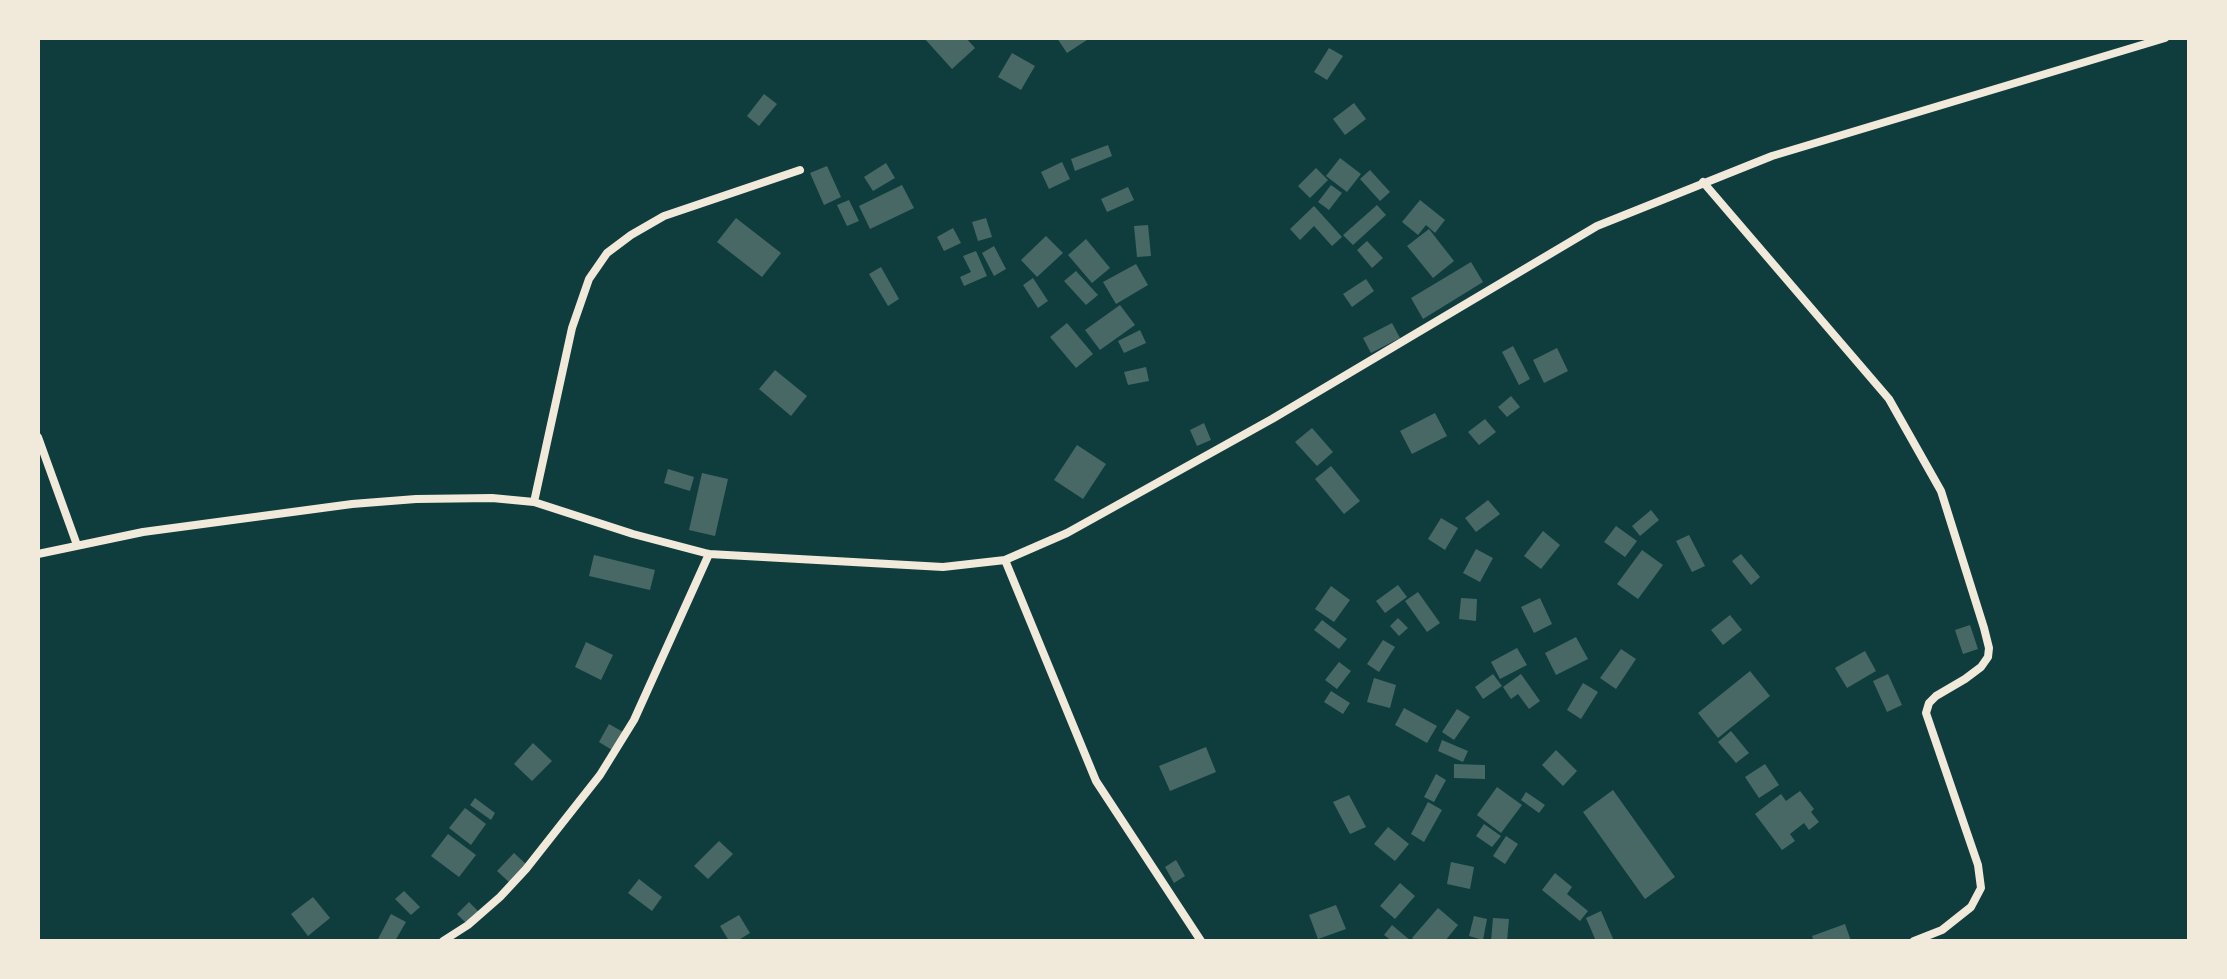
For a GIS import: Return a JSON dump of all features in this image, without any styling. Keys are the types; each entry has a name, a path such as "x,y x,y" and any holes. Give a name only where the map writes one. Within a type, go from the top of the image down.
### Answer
{"street":[{"path":"38,554 143,532 352,504 492,498 534,502 633,534 709,554 943,567 1005,560 1067,533 1272,419 1597,226 1772,156 2165,38"},
{"path":"534,502 572,328 589,279 607,253 664,216 800,170"},
{"path":"1703,182 1889,399 1941,491 1984,628 1988,657 1981,667 1936,696 1929,703 1926,713 1978,865 1981,888 1971,907 1942,930 1914,941"},
{"path":"38,437 77,545"},
{"path":"443,941 480,915 526,869 612,756 634,720 709,554"},
{"path":"1005,560 1096,781 1198,939"},
{"path":"456,933 462,941"}],"building":[{"path":"924,38 966,38 975,48 952,69"},
{"path":"1057,38 1090,38 1067,53"},
{"path":"1329,48 1343,56 1327,80 1314,72"},
{"path":"1012,53 1035,66 1021,90 998,77"},
{"path":"764,94 777,104 759,126 747,116"},
{"path":"1354,103 1366,119 1345,135 1333,119"},
{"path":"1108,145 1112,156 1075,171 1071,159"},
{"path":"1340,158 1361,174 1347,192 1326,176"},
{"path":"1062,162 1070,179 1049,189 1041,172"},
{"path":"886,163 895,178 873,191 864,177"},
{"path":"827,166 841,197 824,205 810,173"},
{"path":"1316,168 1328,180 1310,198 1298,186"},
{"path":"1370,170 1390,192 1380,201 1360,179"},
{"path":"902,185 914,208 870,229 859,206"},
{"path":"1331,185 1342,193 1329,210 1318,202"},
{"path":"1128,187 1134,200 1107,212 1101,199"},
{"path":"849,200 859,221 847,226 837,205"},
{"path":"1420,200 1445,220 1435,233 1426,225 1418,235 1402,222"},
{"path":"1377,205 1386,215 1353,245 1343,235"},
{"path":"1314,206 1342,237 1332,246 1314,226 1300,240 1290,229"},
{"path":"736,218 781,253 762,277 717,242"},
{"path":"986,218 992,237 978,241 972,222"},
{"path":"1148,225 1151,256 1137,257 1134,226"},
{"path":"953,228 961,243 944,251 937,237"},
{"path":"1429,229 1454,261 1433,278 1407,246"},
{"path":"1046,236 1063,253 1037,277 1021,260"},
{"path":"1086,239 1110,268 1092,283 1068,255"},
{"path":"1367,241 1383,258 1372,268 1357,250"},
{"path":"994,246 1006,269 994,276 982,253"},
{"path":"976,251 987,276 964,286 960,277 971,272 963,256"},
{"path":"1471,262 1483,282 1423,319 1411,298"},
{"path":"1136,264 1148,285 1116,304 1103,282"},
{"path":"881,267 899,299 888,306 869,274"},
{"path":"1076,271 1098,295 1086,305 1064,281"},
{"path":"1033,278 1048,301 1038,308 1023,285"},
{"path":"1366,279 1374,291 1352,307 1343,294"},
{"path":"1120,305 1135,325 1100,350 1085,330"},
{"path":"1067,323 1093,354 1076,368 1050,337"},
{"path":"1392,323 1400,338 1371,353 1363,338"},
{"path":"1140,330 1146,343 1124,353 1118,341"},
{"path":"1513,346 1530,379 1519,385 1502,352"},
{"path":"1557,348 1568,371 1544,383 1533,360"},
{"path":"1146,367 1149,381 1128,385 1124,372"},
{"path":"775,370 807,396 791,416 759,389"},
{"path":"1511,396 1520,407 1507,417 1498,407"},
{"path":"1435,413 1447,436 1412,454 1400,431"},
{"path":"1485,419 1496,432 1479,445 1468,432"},
{"path":"1204,423 1211,440 1197,446 1190,430"},
{"path":"1312,428 1333,452 1317,466 1295,442"},
{"path":"1077,445 1106,464 1083,499 1054,480"},
{"path":"1331,466 1360,501 1344,514 1315,479"},
{"path":"668,469 694,477 690,491 664,483"},
{"path":"702,473 728,479 715,536 689,530"},
{"path":"1488,500 1500,514 1476,532 1465,518"},
{"path":"1651,510 1659,520 1640,536 1632,526"},
{"path":"1441,518 1458,528 1445,550 1428,539"},
{"path":"1616,526 1637,541 1625,557 1604,542"},
{"path":"1543,531 1560,545 1541,569 1524,556"},
{"path":"1689,535 1705,566 1692,572 1676,541"},
{"path":"1476,549 1493,558 1480,582 1463,573"},
{"path":"1642,550 1663,565 1638,599 1617,584"},
{"path":"1741,554 1760,577 1751,585 1732,561"},
{"path":"594,555 655,570 650,590 589,576"},
{"path":"1398,585 1407,597 1385,613 1376,601"},
{"path":"1331,586 1350,600 1334,622 1315,609"},
{"path":"1418,592 1440,623 1427,632 1405,601"},
{"path":"1461,598 1477,599 1476,621 1459,619"},
{"path":"1540,598 1552,624 1534,633 1521,607"},
{"path":"1730,615 1742,630 1723,645 1711,630"},
{"path":"1398,618 1408,628 1399,636 1390,626"},
{"path":"1322,620 1347,639 1339,649 1314,630"},
{"path":"1970,625 1978,649 1963,654 1955,630"},
{"path":"1576,637 1588,659 1556,675 1545,653"},
{"path":"1383,640 1395,647 1379,672 1367,664"},
{"path":"586,642 613,655 601,680 575,667"},
{"path":"1517,648 1527,665 1500,679 1491,662"},
{"path":"1621,649 1636,659 1616,689 1600,678"},
{"path":"1865,651 1876,671 1847,688 1835,668"},
{"path":"1339,662 1351,671 1337,689 1325,680"},
{"path":"1750,671 1770,696 1718,738 1698,713"},
{"path":"1493,674 1502,686 1483,699 1475,687"},
{"path":"1521,674 1540,701 1529,709 1518,694 1511,699 1503,687"},
{"path":"1888,674 1902,705 1887,712 1873,681"},
{"path":"1374,678 1396,685 1390,708 1367,702"},
{"path":"1583,683 1598,692 1581,719 1567,710"},
{"path":"1331,691 1350,703 1343,714 1324,702"},
{"path":"1404,708 1437,726 1427,743 1395,725"},
{"path":"1457,709 1470,717 1454,740 1442,732"},
{"path":"609,724 623,732 612,750 599,742"},
{"path":"1731,731 1749,753 1736,763 1718,742"},
{"path":"1442,740 1468,751 1463,762 1438,751"},
{"path":"533,743 552,761 532,781 514,764"},
{"path":"1206,747 1216,772 1170,791 1159,766"},
{"path":"1556,750 1577,771 1563,786 1542,765"},
{"path":"1454,764 1485,765 1485,779 1454,778"},
{"path":"1765,764 1779,785 1759,798 1745,777"},
{"path":"1436,774 1446,780 1434,802 1424,797"},
{"path":"1497,787 1522,805 1501,833 1477,815"},
{"path":"1613,790 1675,877 1645,899 1583,812"},
{"path":"1800,791 1814,809 1811,812 1819,822 1809,830 1804,823 1790,834 1795,841 1782,850 1755,814 1781,794 1786,801"},
{"path":"1526,792 1545,805 1539,813 1521,800"},
{"path":"1349,795 1366,827 1350,834 1333,802"},
{"path":"475,798 495,813 491,820 470,805"},
{"path":"1428,802 1442,810 1424,842 1411,834"},
{"path":"465,808 486,824 471,845 449,828"},
{"path":"1484,824 1501,836 1492,847 1476,836"},
{"path":"1388,827 1409,844 1395,861 1374,844"},
{"path":"448,834 476,855 459,877 431,856"},
{"path":"1506,836 1518,844 1505,864 1493,856"},
{"path":"719,841 733,854 708,879 694,866"},
{"path":"514,853 527,865 510,883 497,871"},
{"path":"1176,860 1185,876 1174,883 1165,867"},
{"path":"1451,862 1474,867 1470,889 1447,884"},
{"path":"1555,873 1572,887 1567,894 1588,911 1580,921 1542,890"},
{"path":"639,879 662,897 652,911 628,893"},
{"path":"1400,883 1415,896 1395,919 1380,906"},
{"path":"404,891 420,907 411,915 395,899"},
{"path":"313,897 330,918 308,936 291,914"},
{"path":"469,902 479,912 467,924 457,914"},
{"path":"1336,905 1346,929 1318,939 1309,915"},
{"path":"1438,908 1458,925 1445,941 1417,941 1412,938"},
{"path":"1601,911 1614,941 1596,941 1586,918"},
{"path":"391,914 406,922 395,941 377,941"},
{"path":"739,915 750,933 737,941 729,941 720,926"},
{"path":"1474,916 1487,919 1483,940 1469,936"},
{"path":"1493,918 1509,919 1507,941 1491,941"},
{"path":"1845,924 1851,941 1814,941 1812,936"},
{"path":"1392,925 1411,941 1392,941 1384,935"}]}
